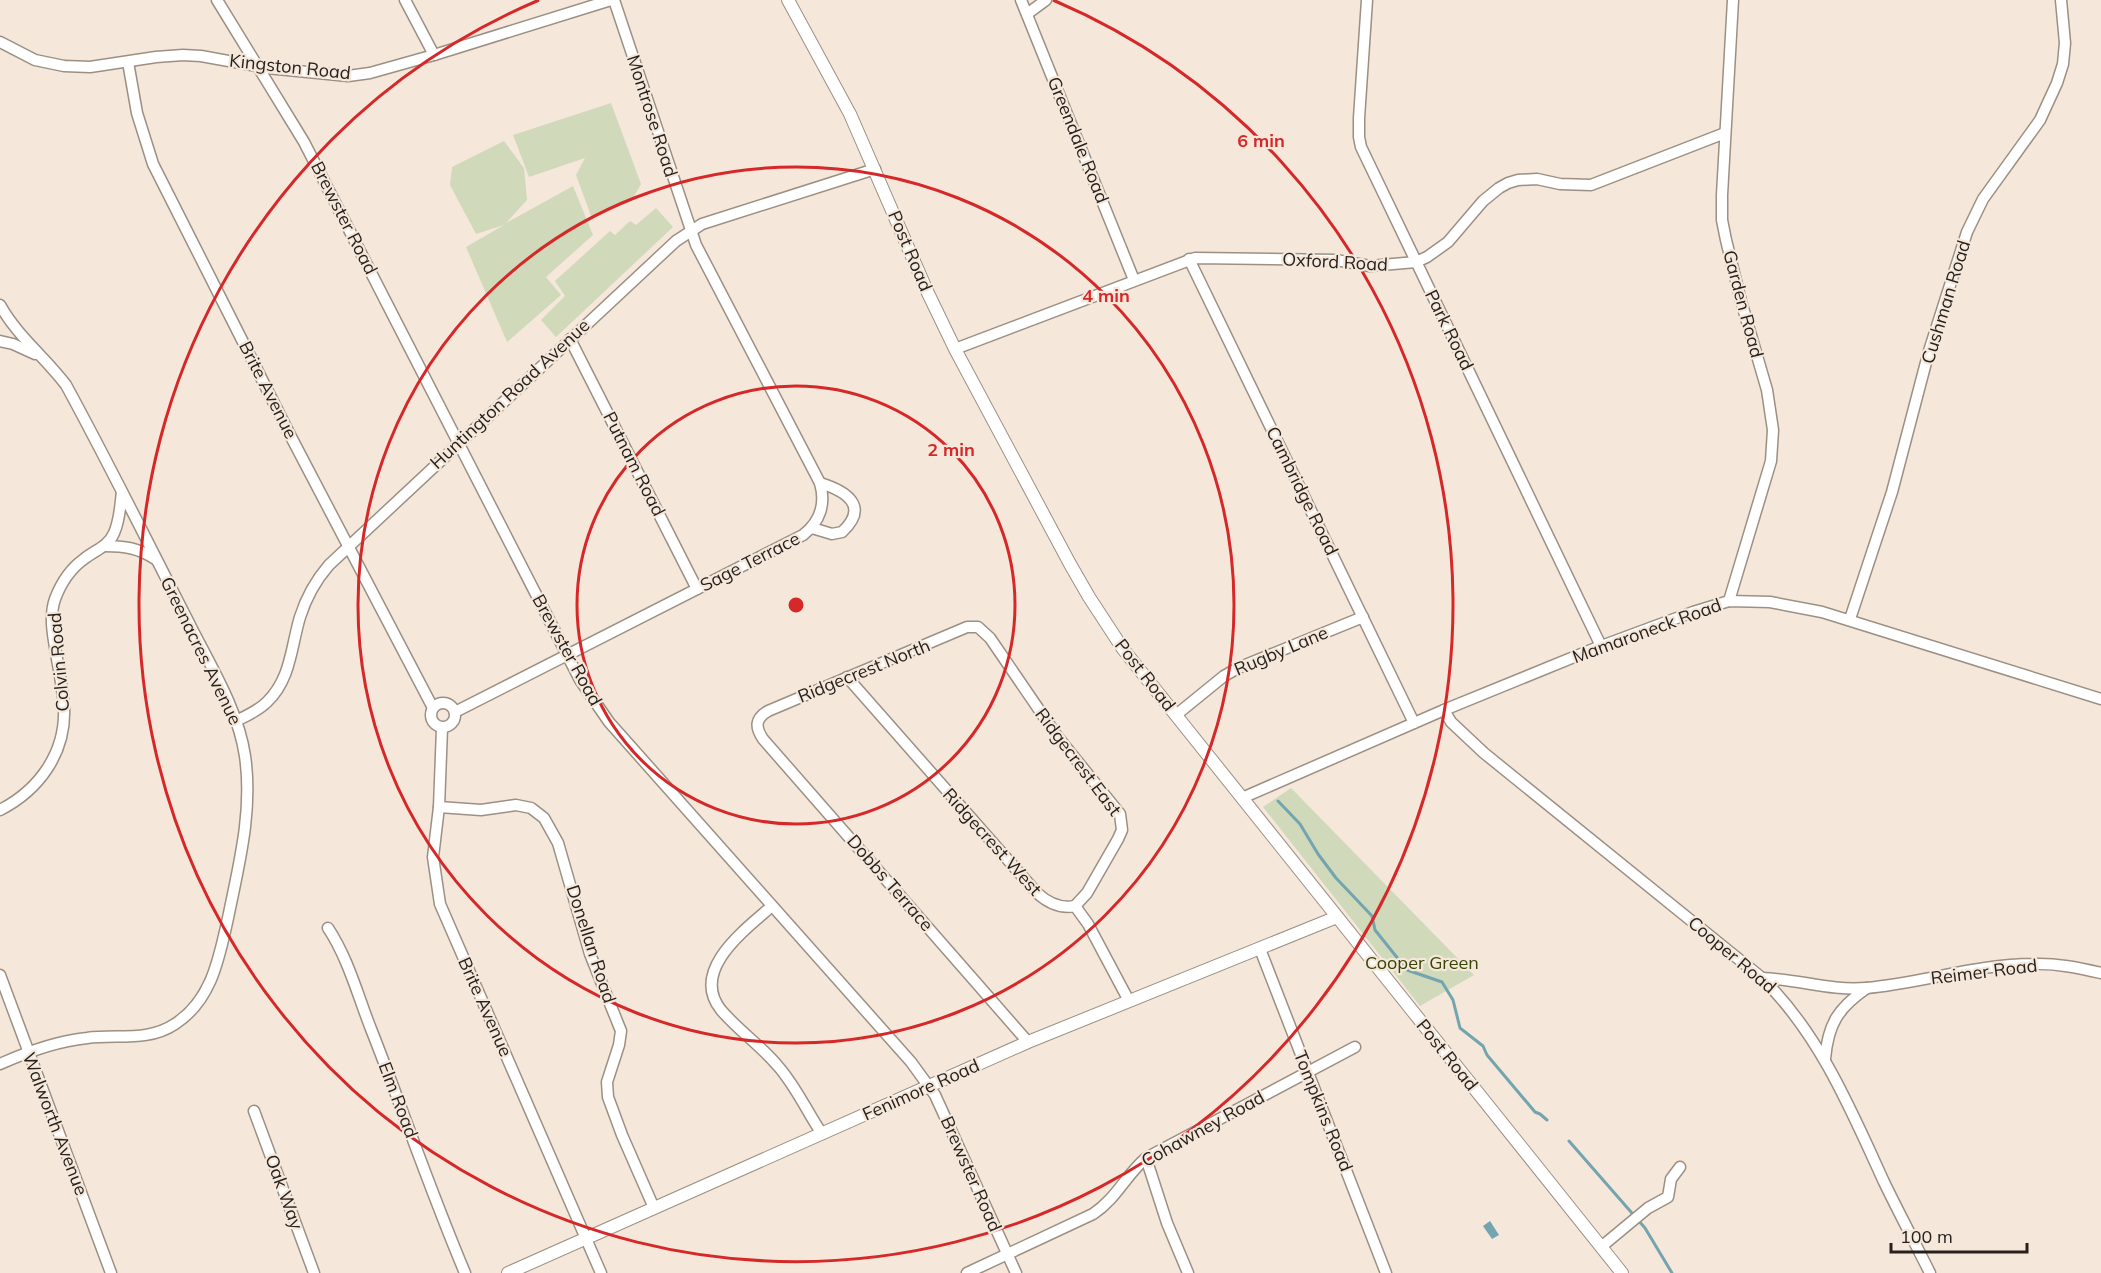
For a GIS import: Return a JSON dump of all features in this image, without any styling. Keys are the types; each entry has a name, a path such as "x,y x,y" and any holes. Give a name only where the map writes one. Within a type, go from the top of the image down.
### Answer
{"main road":[{"name":"Post Road","path":"788,0 850,114 927,291 955,349 1089,597 1123,649 1622,1273"},
{"name":"Fenimore Road","path":"508,1273 1028,1042 1337,917"}],"street":[{"name":"Brewster Road","path":"217,0 304,142 580,680 609,722 911,1062 935,1095 1016,1273"},
{"path":"405,0 434,55"},
{"name":"Kingston Road","path":"0,42 35,60 64,66 90,67 183,55 260,67 348,76 370,73 434,55 613,0"},
{"name":"Montrose Road","path":"613,0 690,231"},
{"name":"Greendale Road","path":"1021,0 1134,280"},
{"path":"1027,14 1046,0"},
{"name":"Park Road","path":"1367,0 1359,136 1366,158 1601,646"},
{"name":"Garden Road","path":"1729,601 1771,461 1773,430 1767,390 1741,302 1722,220 1733,0"},
{"name":"Cushman Road","path":"1850,619 1892,492 1929,351 1967,232 1983,199 2040,120 2057,84 2063,64 2065,43 2061,0"},
{"name":"Brite Avenue","path":"128,62 136,113 153,164 432,708 430,715 433,723 442,728 439,807 434,857 440,904 601,1273"},
{"name":"Oxford Road","path":"955,349 1189,259 1227,257 1336,260 1370,266 1416,262 1448,242 1483,201 1508,183 1537,179 1581,186 1591,185 1725,133"},
{"name":"Huntington Road Avenue","path":"236,721 262,707 278,689 287,671 300,618 309,594 322,573 458,442 663,252 702,224 875,169"},
{"name":"Sage Terrace","path":"455,712 803,535 812,528 821,512 823,493 820,483 690,231"},
{"name":"Cambridge Road","path":"1189,259 1414,723"},
{"name":"Greenacres Avenue","path":"0,305 20,335 66,385 229,703 243,739 247,773 246,824 220,951 215,971 203,998 183,1018 155,1034 90,1037 52,1045 0,1064"},
{"name":"Putnam Road","path":"570,339 698,589"},
{"path":"0,341 13,344 43,358"},
{"path":"812,528 832,534 842,532 852,520 853,505 850,498 837,488 820,483"},
{"path":"105,546 114,535 122,492"},
{"path":"105,546 136,549 157,560"},
{"name":"Colvin Road","path":"0,810 33,788 54,757 62,733 64,707 53,631 54,603 60,587 78,563 105,546"},
{"name":"Mamaroneck Road","path":"1242,798 1444,710 1601,646 1729,601 1785,604 1850,619 2101,699"},
{"name":"Rugby Lane","path":"1176,715 1224,676 1238,668 1363,617"},
{"name":"Ridgecrest North","path":"757,723 768,711 975,626"},
{"name":"Ridgecrest East","path":"975,626 990,638 1058,736 1120,814 1122,830 1118,839 1076,906"},
{"name":"Ridgecrest West","path":"847,677 1037,893 1046,901 1060,906 1076,906"},
{"path":"432,708 439,703 447,703 455,712 452,724 442,728"},
{"name":"Cooper Road","path":"1444,710 1451,722 1484,753 1762,978 1790,1008 1825,1059 1845,1095 1885,1183 1930,1273"},
{"name":"Dobbs Terrace","path":"757,723 757,729 764,739 1028,1042"},
{"name":"Donellan Road","path":"439,807 464,810 516,805 539,813 553,831 574,894 597,976 621,1031 620,1045 607,1082 609,1097 622,1135 654,1208"},
{"path":"772,906 735,939 720,957 713,990 716,1003 726,1015 778,1066 796,1090 822,1134"},
{"path":"1076,906 1129,1001"},
{"name":"Elm Road","path":"328,928 341,952 396,1092 439,1211 465,1273"},
{"name":"Tompkins Road","path":"1260,949 1386,1273"},
{"name":"Reimer Road","path":"1762,978 1781,978 1808,985 1843,989 1867,988 2025,964 2065,966 2101,973"},
{"name":"Walworth Avenue","path":"0,975 111,1273"},
{"path":"1825,1059 1833,1020 1851,999 1867,988"},
{"name":"Cohawney Road","path":"967,1273 1069,1226 1103,1207 1119,1190 1134,1168 1146,1158 1355,1047"},
{"name":"Oak Way","path":"254,1111 314,1273"},
{"path":"1146,1158 1167,1223 1188,1273"},
{"path":"1601,1247 1640,1214 1668,1197 1671,1179 1680,1167"}],"green space":[{"path":"611,103 641,184 633,198 591,216 576,175 585,158 529,177 513,135"},
{"path":"504,141 524,168 527,200 506,223 573,186 593,235 546,277 561,295 507,342 466,247 504,225 476,234 450,185 452,167"},
{"path":"656,208 673,227 556,337 541,320 565,296 555,281 610,231 615,235 630,221 636,225"},
{"name":"Cooper Green","path":"1291,788 1474,975 1420,1006 1263,807"}],"water":[{"path":"1490,1221 1499,1235 1492,1239 1483,1226"}],"waterway":[{"path":"1278,801 1300,824 1336,878 1372,916 1375,930 1407,970 1442,982 1453,1000 1460,1028 1483,1046 1487,1055 1535,1112 1547,1120"},
{"path":"1569,1141 1645,1228 1672,1273"}]}
